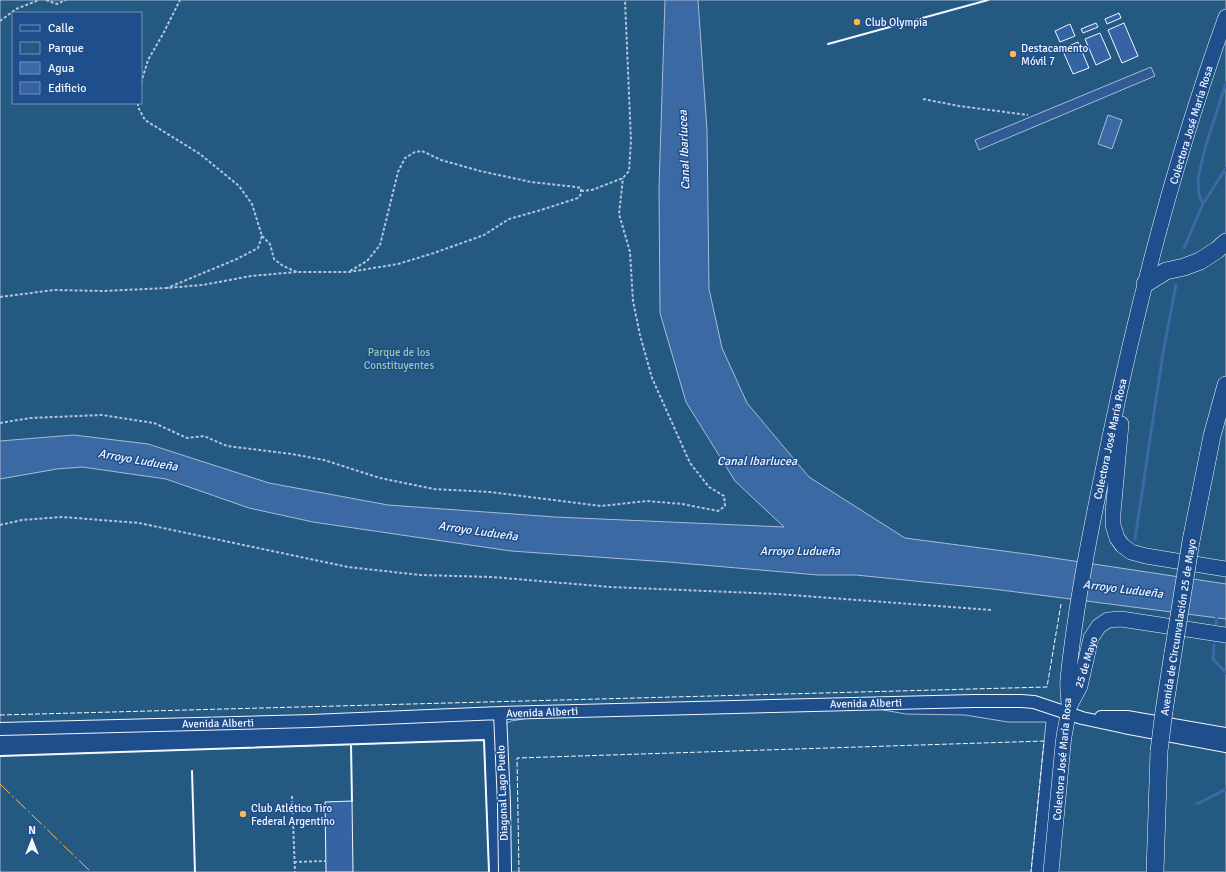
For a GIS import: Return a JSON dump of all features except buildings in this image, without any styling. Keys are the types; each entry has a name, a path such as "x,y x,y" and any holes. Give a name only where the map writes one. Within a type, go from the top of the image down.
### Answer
{"highway":[{"path":"1146,284 1166,271 1184,267 1200,261 1226,242"},
{"name":"Avenida de Circunvalación 25 de Mayo","path":"1155,872 1159,751 1164,711 1191,540 1212,436 1226,386"}],"main road":[{"name":"Colectora José María Rosa","path":"1051,872 1063,742 1068,710 1067,682 1088,547 1125,367 1146,284 1184,145 1212,54 1226,17"},
{"path":"1125,367 1113,513 1113,525 1117,538 1122,545 1132,552 1146,556 1226,569"},
{"name":"25 de Mayo","path":"1068,710 1080,686 1091,638 1098,626 1108,620 1121,618 1226,635"}],"street":[{"name":"Avenida Alberti","path":"0,729 311,721 500,713 1021,701 1034,702 1068,710 1082,718 1124,728 1226,746"},
{"name":"Diagonal Lago Puelo","path":"500,713 505,872"},
{"name":"Avenida Alberti","path":"1082,718 1127,717 1226,734"}],"path":[{"path":"0,21 16,9 39,0"},
{"path":"46,0 57,4 66,0"},
{"path":"142,80 148,60 180,0"},
{"path":"581,191 592,190 623,178 629,171 631,141 625,0"},
{"path":"923,99 959,106 1028,115"},
{"path":"138,104 138,107 145,120 200,154 239,186 252,204 262,236 270,244 274,259 297,272"},
{"path":"349,272 367,261 380,245 398,172 405,158 415,152 422,151 441,160 480,171 531,182 576,186 581,188 581,191"},
{"path":"0,423 30,418 102,415 154,423 187,438 204,436 227,446 292,454 324,460 380,478 434,489 490,492 601,506 647,501 682,504 718,512 726,506 724,496 709,487 690,463 652,378 640,335 633,301 630,252 619,214 623,178"},
{"path":"0,297 54,290 104,291 203,285 251,276 297,272 349,272 398,264 484,236 509,219 578,198 581,191"},
{"path":"166,288 237,259 258,248 262,236"},
{"path":"0,525 22,520 62,517 139,523 348,567 420,575 492,577 610,586 778,594 991,610"},
{"path":"292,796 295,872"},
{"path":"294,862 326,861"}],"green space":[{"name":"Parque de los Constituyentes","path":"0,0 1226,0 1226,872 1051,872 1067,714 1034,702 0,729"},
{"path":"878,709 906,714 965,715 1008,722 1046,722 1031,872 509,872 506,724 511,721 536,717"},
{"name":"Club Atlético Tiro Federal Argentino","path":"484,740 489,872 0,872 0,756"}],"shaded area":[{"path":"1151,67 1155,76 979,150 975,140"}],"water":[{"name":"Arroyo Ludueña","path":"665,0 698,0 707,131 709,289 722,348 747,403 809,477 905,538 1034,555 1226,584 1226,619 993,589 856,575 818,575 668,562 511,551 313,522 249,508 166,479 82,467 57,469 0,479 0,441 74,435 148,444 269,483 388,505 555,517 784,527 735,481 686,402 660,313 659,189"},
{"path":"1108,115 1122,120 1112,149 1098,144"}],"waterway":[{"path":"1203,204 1199,195 1198,178 1205,148 1226,83"},
{"path":"1184,248 1203,204 1226,168"},
{"path":"1135,539 1163,353 1176,285"},
{"path":"1216,624 1217,614"},
{"path":"1214,645 1213,659 1226,673"},
{"path":"1197,804 1226,789"}],"fence":[{"path":"828,44 988,0"},
{"path":"0,715 1047,687 1061,604"},
{"path":"519,872 517,758 1044,741 1031,872"}],"wall":[{"path":"828,44 988,0"},
{"path":"0,756 484,740 489,872"},
{"path":"351,745 352,801"},
{"path":"192,771 195,872"}],"power":[{"path":"0,784 91,872"}],"place":[{"name":"Club Olympia","path":"857,22"},
{"name":"Destacamento Móvil 7","path":"1013,54"},
{"name":"Club Atlético Tiro Federal Argentino","path":"243,814"}],"water label":[{"name":"Canal Ibarlucea","path":"684,150"},
{"name":"Canal Ibarlucea","path":"757,461"}]}
